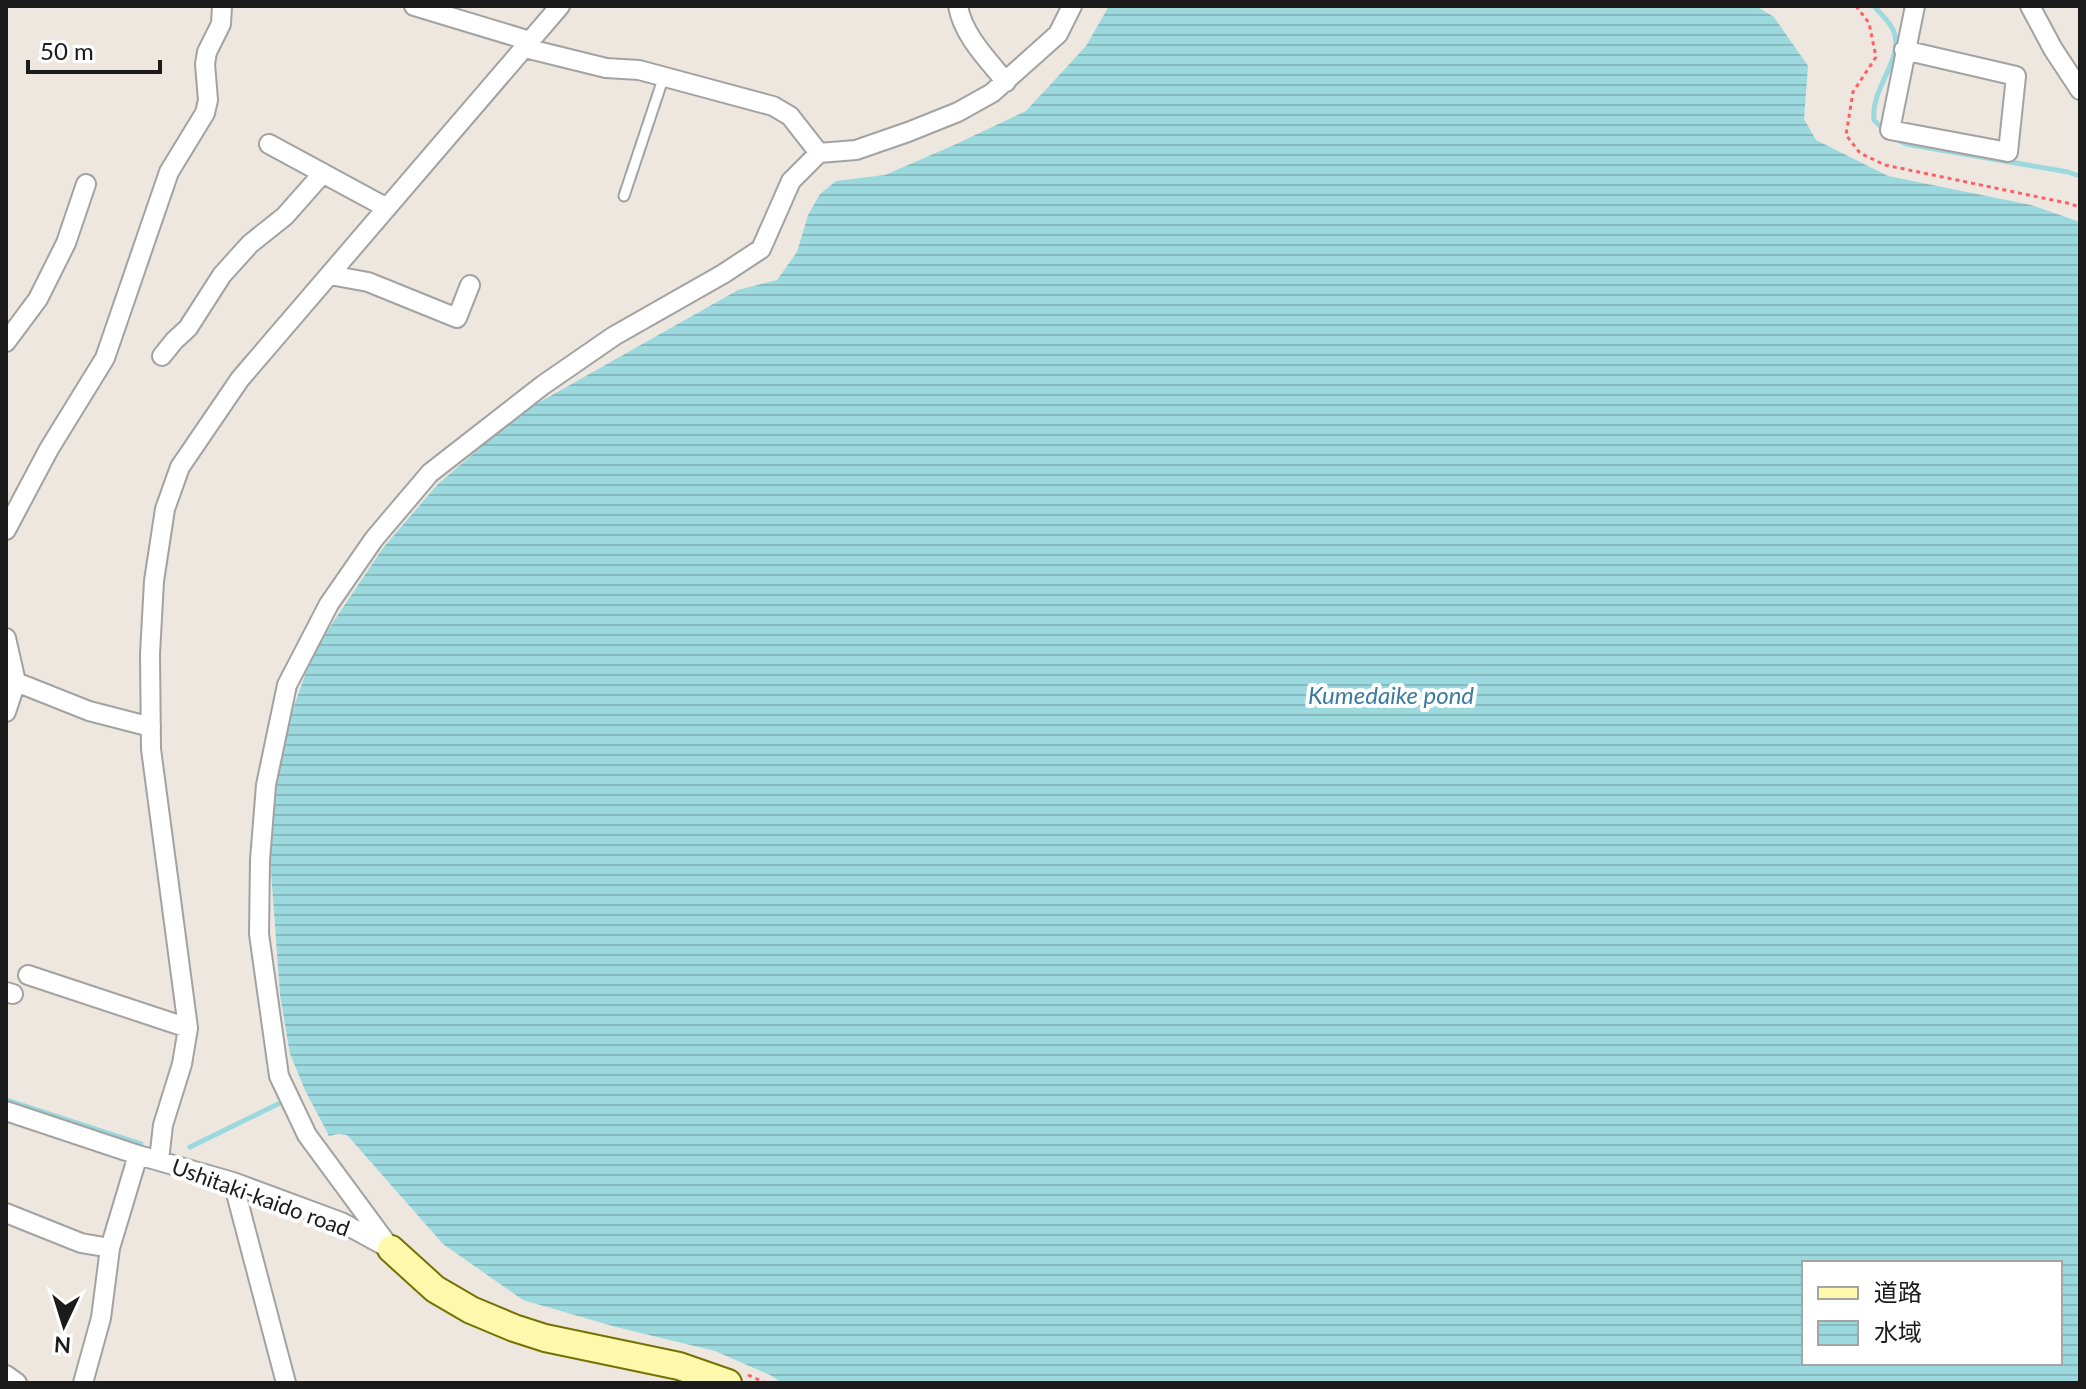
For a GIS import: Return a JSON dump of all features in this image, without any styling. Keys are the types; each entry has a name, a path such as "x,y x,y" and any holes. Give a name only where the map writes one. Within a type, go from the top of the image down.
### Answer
{"street":[{"path":"6,530 49,449 105,358 169,172 205,113 208,100 205,64 207,52 221,24 222,6"},
{"path":"414,6 606,68 639,70 773,106 790,116 819,153"},
{"path":"159,1160 163,1125 182,1064 188,1028 151,749 150,654 154,581 165,509 180,467 240,379 560,6"},
{"path":"958,6 961,21 980,51 1006,82"},
{"path":"391,1249 307,1135 279,1076 259,934 260,860 266,785 287,685 329,604 374,539 430,473 543,385 614,336 761,249 791,181 819,153 856,150 908,132 958,112 992,93 1058,34 1072,6"},
{"path":"1904,50 2016,76 2008,152 1890,130 1904,50 1915,6"},
{"path":"2030,6 2080,90"},
{"path":"269,144 387,208"},
{"path":"162,356 188,328 222,275 250,244 285,216 323,173"},
{"path":"6,342 38,299 66,243 86,184"},
{"path":"330,275 368,282 457,318 470,285"},
{"path":"6,638 11,680 6,712"},
{"path":"11,680 89,711 151,727"},
{"path":"28,975 188,1028"},
{"name":"Ushitaki-kaido road","path":"6,1111 138,1155 233,1182 341,1222 391,1249 435,1289 471,1310 514,1328 545,1338 732,1377"},
{"path":"83,1383 101,1318 110,1248 138,1155"},
{"path":"233,1182 286,1383"},
{"path":"6,1213 81,1243 110,1248"},
{"path":"6,1375 17,1383"}],"lane":[{"path":"624,196 664,76"}],"path":[{"path":"732,1377 766,1383"}],"water":[{"name":"Kumedaike pond","path":"1109,6 1756,6 1774,17 1808,66 1804,119 1816,140 1888,176 2031,205 2080,222 2080,1383 782,1383 715,1351 523,1300 443,1244 347,1135 329,1136 290,1054 280,995 270,857 272,798 286,729 313,652 383,548 438,484 522,412 738,290 777,280 797,252 808,215 820,194 836,181 885,175 1026,111 1086,46"}],"waterway":[{"path":"1874,6 1890,25 1896,42 1895,53 1874,108 1874,120 1886,132"},
{"path":"1898,140 2080,176"},
{"path":"6,1100 141,1144"},
{"path":"190,1147 278,1104"}]}
